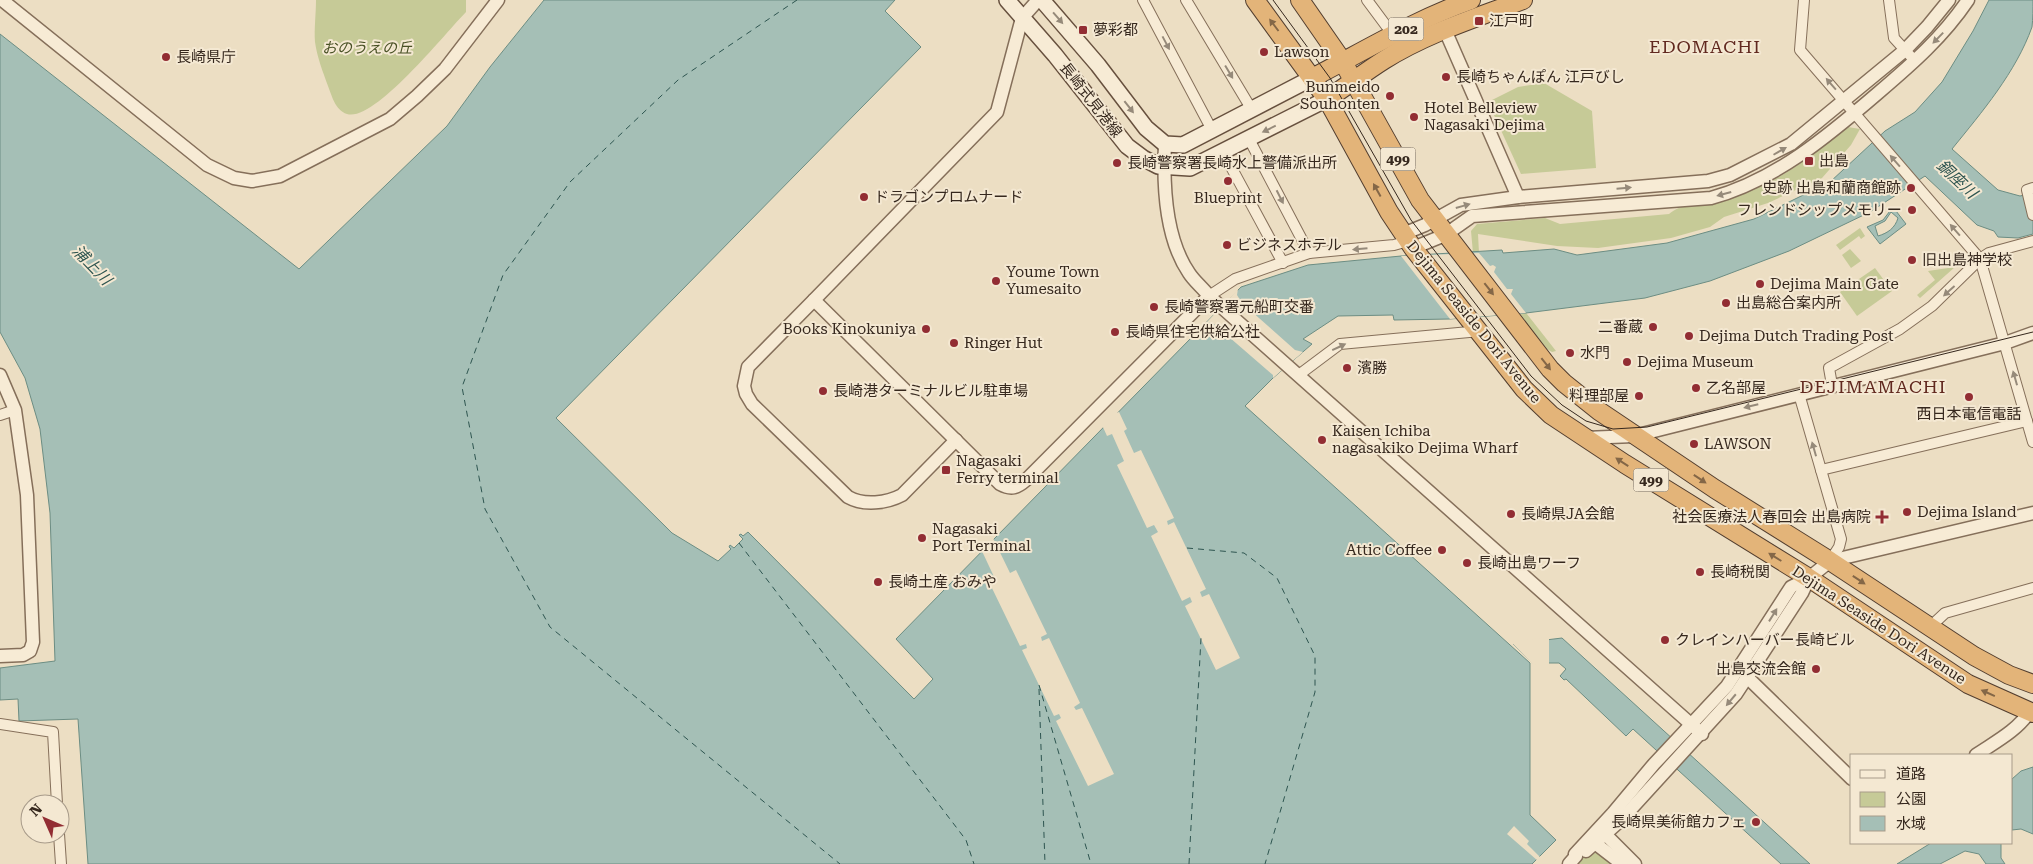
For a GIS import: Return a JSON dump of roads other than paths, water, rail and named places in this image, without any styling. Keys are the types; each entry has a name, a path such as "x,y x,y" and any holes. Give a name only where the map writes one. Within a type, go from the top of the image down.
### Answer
{"highway":[{"name":"Dejima Seaside Dori Avenue","path":"1255,0 1327,99 1411,245 1524,388 1551,415 1809,578 1968,684 2032,712"},
{"name":"Dejima Seaside Dori Avenue","path":"1300,0 1344,62 1420,200 1445,235 1550,369 1564,384 1599,412 1634,436 1830,561 1974,656 2009,675 2032,682"},
{"name":"202","path":"1312,78 1450,4 1471,0"},
{"name":"202","path":"1327,99 1385,59 1445,30 1523,0"}],"main road":[{"name":"長崎式見港線","path":"1006,0 1055,55 1127,146 1143,158 1164,167 1190,168 1327,99"},
{"name":"長崎式見港線","path":"1042,0 1098,65 1146,128 1165,144"},
{"path":"1165,144 1182,145 1312,78"}],"street":[{"path":"2,0 207,165 234,178 252,181 280,176 390,119 445,69 498,0"},
{"path":"956,440 902,495 892,500 862,502 848,498 759,411 746,394 744,386 748,367 997,112 1022,18 1038,0"},
{"path":"1143,0 1212,130"},
{"path":"1186,0 1252,110"},
{"path":"1367,0 1392,35"},
{"path":"1804,0 1800,50 1980,259 2033,442"},
{"path":"1889,0 1894,38 1915,61"},
{"path":"1411,245 1434,220 1461,205 1518,197 1708,181 1730,175 1791,144 1845,101 1904,51 1949,0"},
{"path":"814,300 1000,484 1009,488 1020,486 1210,296 1235,279 1309,253 1411,245 1445,235 1472,216 1711,198 1736,191 1798,158 1855,113 1941,36 1968,0"},
{"path":"1445,30 1518,197"},
{"path":"1249,139 1309,253"},
{"path":"1165,144 1164,167 1170,229 1176,247 1189,273 1221,306 1702,734"},
{"path":"1223,152 1284,262"},
{"path":"2030,189 2033,215"},
{"path":"1832,386 1829,368 1900,329 1932,306 1989,252 2033,241"},
{"path":"1295,371 1340,344 1480,331"},
{"path":"1585,438 1634,436 2005,343 2033,333"},
{"path":"0,375 15,410 27,495 33,642 30,651 23,655 0,656"},
{"path":"1572,860 1575,854 1602,831 1613,813 1654,764 1727,686 1792,587 1809,578 1830,561 1839,547 1841,539 1798,394"},
{"path":"0,415 15,410"},
{"path":"1821,470 2027,421"},
{"path":"1830,561 2033,512"},
{"path":"1602,831 1621,820 1702,734 1748,678 1802,594 1809,578"},
{"path":"1930,627 1944,613 2033,588"},
{"path":"1748,678 1850,777"},
{"path":"1978,754 2013,731 2032,712"},
{"path":"0,724 53,732 56,794"},
{"path":"1602,831 1635,864"},
{"path":"1592,841 1622,864"},
{"path":"60,844 61,864"}],"water":[{"path":"544,0 895,0 885,11 921,47 556,418 672,533 718,561 731,549 730,545 734,548 743,539 739,535 743,536 748,532 914,699 933,679 896,639 1241,287 1308,265 1401,256 1502,250 1503,253 1554,249 1577,255 1667,243 1754,219 1830,182 1885,131 1915,112 1942,82 1973,31 1989,0 2033,0 2032,27 2008,76 1952,149 1998,190 2020,196 2033,193 2033,234 2018,238 1998,237 1994,231 1977,225 1925,176 1870,212 1789,251 1710,281 1645,298 1526,313 1450,319 1394,320 1393,315 1338,316 1303,339 1312,344 1273,378 1245,406 1530,663 1530,815 1556,840 1532,864 88,864 78,719 19,721 18,699 0,700 0,668 55,661 50,513 40,429 25,378 0,332 0,34 299,269 447,126 490,67"},
{"path":"1893,207 1906,224 1880,244 1867,227 1883,220","holes":["1891,212 1898,218 1891,230 1878,236 1875,226 1885,221"]},
{"path":"1562,638 1810,864 1781,864 1633,729 1626,736 1566,679 1564,680 1560,676 1566,669 1559,663 1533,663 1513,644"},
{"path":"2033,767 2033,834 2021,829 2013,830 2013,778 2021,771"},
{"path":"1929,844 2001,844 2001,858 2005,864 1986,864 1979,854 1965,851 1940,864 1897,864"}],"tram line":[{"path":"1273,0 1330,78 1411,220 1531,376 1562,405 1586,421 1613,429 1647,427 2033,332"}],"place":[{"name":"江戸町","path":"1479,21"},
{"name":"夢彩都","path":"1083,30"},
{"name":"Lawson","path":"1264,52"},
{"name":"長崎県庁","path":"166,57"},
{"name":"長崎ちゃんぽん 江戸びし","path":"1446,77"},
{"name":"Bunmeido Souhonten","path":"1390,96"},
{"name":"Hotel Belleview Nagasaki Dejima","path":"1414,117"},
{"name":"出島","path":"1809,161"},
{"name":"長崎警察署長崎水上警備派出所","path":"1117,163"},
{"name":"Blueprint","path":"1228,181"},
{"name":"史跡 出島和蘭商館跡","path":"1911,188"},
{"name":"ドラゴンプロムナード","path":"864,197"},
{"name":"フレンドシップメモリー","path":"1912,210"},
{"name":"ビジネスホテル","path":"1227,245"},
{"name":"旧出島神学校","path":"1912,260"},
{"name":"Youme Town Yumesaito","path":"996,281"},
{"name":"Dejima Main Gate","path":"1760,284"},
{"name":"出島総合案内所","path":"1726,303"},
{"name":"長崎警察署元船町交番","path":"1154,307"},
{"name":"二番蔵","path":"1653,327"},
{"name":"Books Kinokuniya","path":"926,329"},
{"name":"長崎県住宅供給公社","path":"1115,332"},
{"name":"Dejima Dutch Trading Post","path":"1689,336"},
{"name":"Ringer Hut","path":"954,343"},
{"name":"水門","path":"1570,353"},
{"name":"Dejima Museum","path":"1627,362"},
{"name":"濱勝","path":"1347,368"},
{"name":"乙名部屋","path":"1696,388"},
{"name":"長崎港ターミナルビル駐車場","path":"823,391"},
{"name":"料理部屋","path":"1639,396"},
{"name":"西日本電信電話","path":"1969,397"},
{"name":"Kaisen Ichiba nagasakiko Dejima Wharf","path":"1322,440"},
{"name":"LAWSON","path":"1694,444"},
{"name":"Nagasaki Ferry terminal","path":"946,470"},
{"name":"Dejima Island","path":"1907,512"},
{"name":"長崎県JA会館","path":"1511,514"},
{"name":"社会医療法人春回会 出島病院","path":"1882,517"},
{"name":"Nagasaki Port Terminal","path":"922,538"},
{"name":"Attic Coffee","path":"1442,550"},
{"name":"長崎出島ワーフ","path":"1467,563"},
{"name":"長崎税関","path":"1700,572"},
{"name":"長崎土産 おみや","path":"878,582"},
{"name":"クレインハーバー長崎ビル","path":"1665,640"},
{"name":"出島交流会館","path":"1816,669"},
{"name":"長崎県美術館カフェ","path":"1756,822"}],"district":[{"name":"EDOMACHI","path":"1705,46"},
{"name":"DEJIMAMACHI","path":"1873,386"}],"park label":[{"name":"おのうえの丘","path":"367,48"}],"water label":[{"name":"銅座川","path":"1957,179"},
{"name":"浦上川","path":"92,265"}]}
